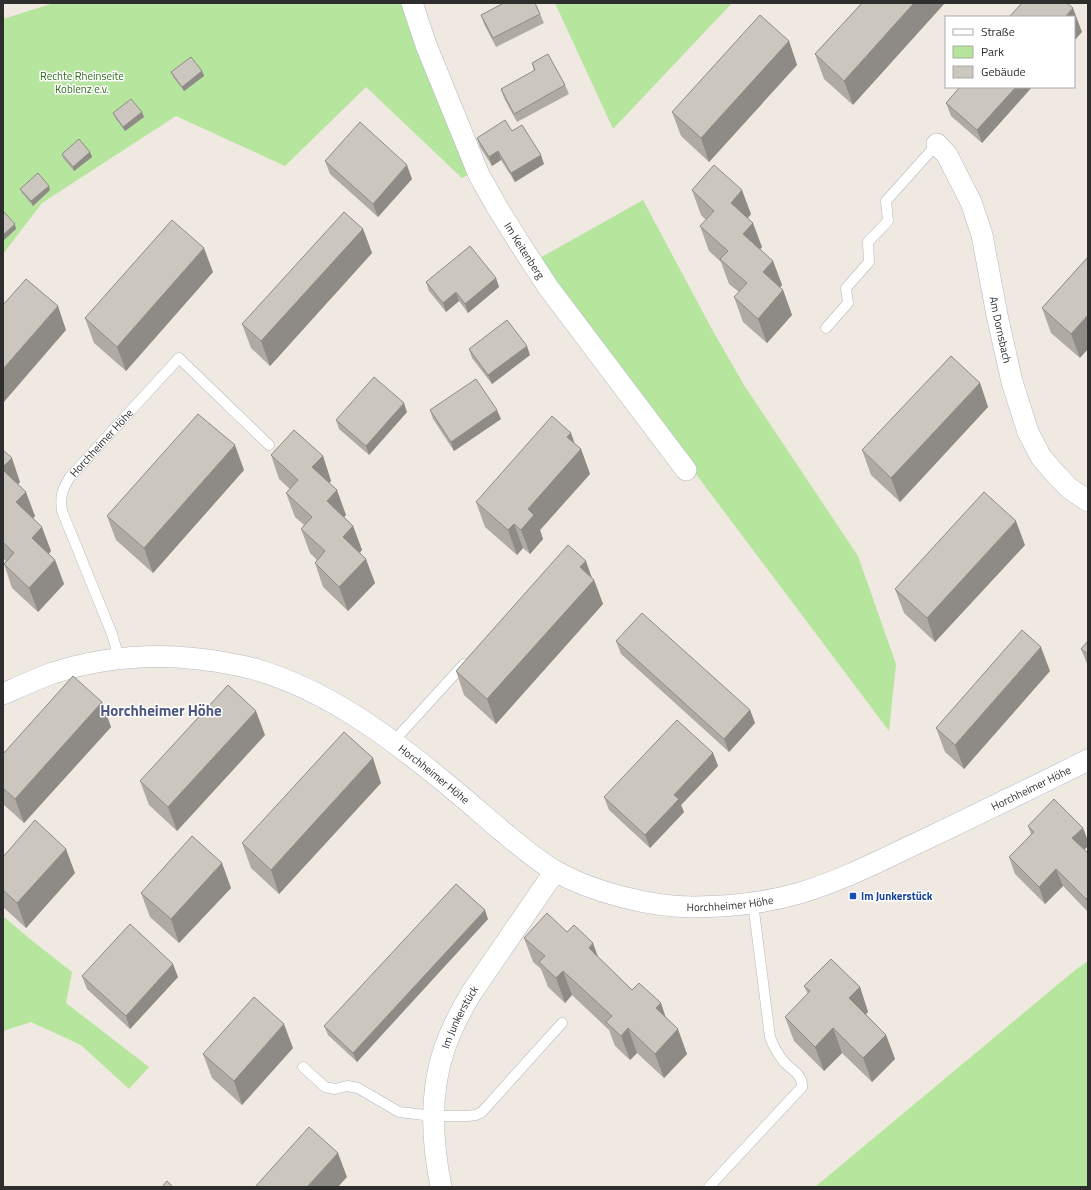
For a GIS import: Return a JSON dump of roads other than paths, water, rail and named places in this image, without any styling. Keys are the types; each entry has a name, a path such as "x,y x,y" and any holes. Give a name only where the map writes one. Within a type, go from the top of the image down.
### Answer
{"street":[{"name":"Im Keitenberg","path":"412,3 426,45 479,175 497,207 548,287 686,470"},
{"name":"Am Dornsbach","path":"937,144 947,155 971,202 982,235 997,315 1012,382 1028,432 1041,457 1059,479 1088,501"},
{"name":"Horchheimer Höhe","path":"3,694 53,673 119,658 185,658 224,662 254,669 297,684 361,720 393,742 442,780 525,850 555,871 594,888 616,894 655,903 690,907 728,906 753,903 800,893 827,884 968,820 1088,760"},
{"name":"Im Junkerstück","path":"441,1187 434,1149 434,1116 438,1070 444,1050 460,1012 472,992 555,871"}],"lane":[{"path":"826,328 848,303 846,288 869,262 868,242 888,222 886,201 937,144"},
{"name":"Horchheimer Höhe","path":"119,658 112,634 62,511 61,495 64,486 70,477 179,358 269,445"},
{"name":"Horchheimer Höhe","path":"393,742 472,656"},
{"path":"710,1187 802,1087 802,1081 774,1049 770,1037 753,903"},
{"path":"304,1067 325,1087 335,1090 347,1086 358,1088 399,1112 434,1116 476,1115 482,1112 562,1023"}],"place":[{"name":"Im Junkerstück","path":"853,896"}],"district":[{"name":"Horchheimer Höhe","path":"161,711"}],"park label":[{"name":"Rechte Rheinseite Koblenz e.v.","path":"82,82"}]}
